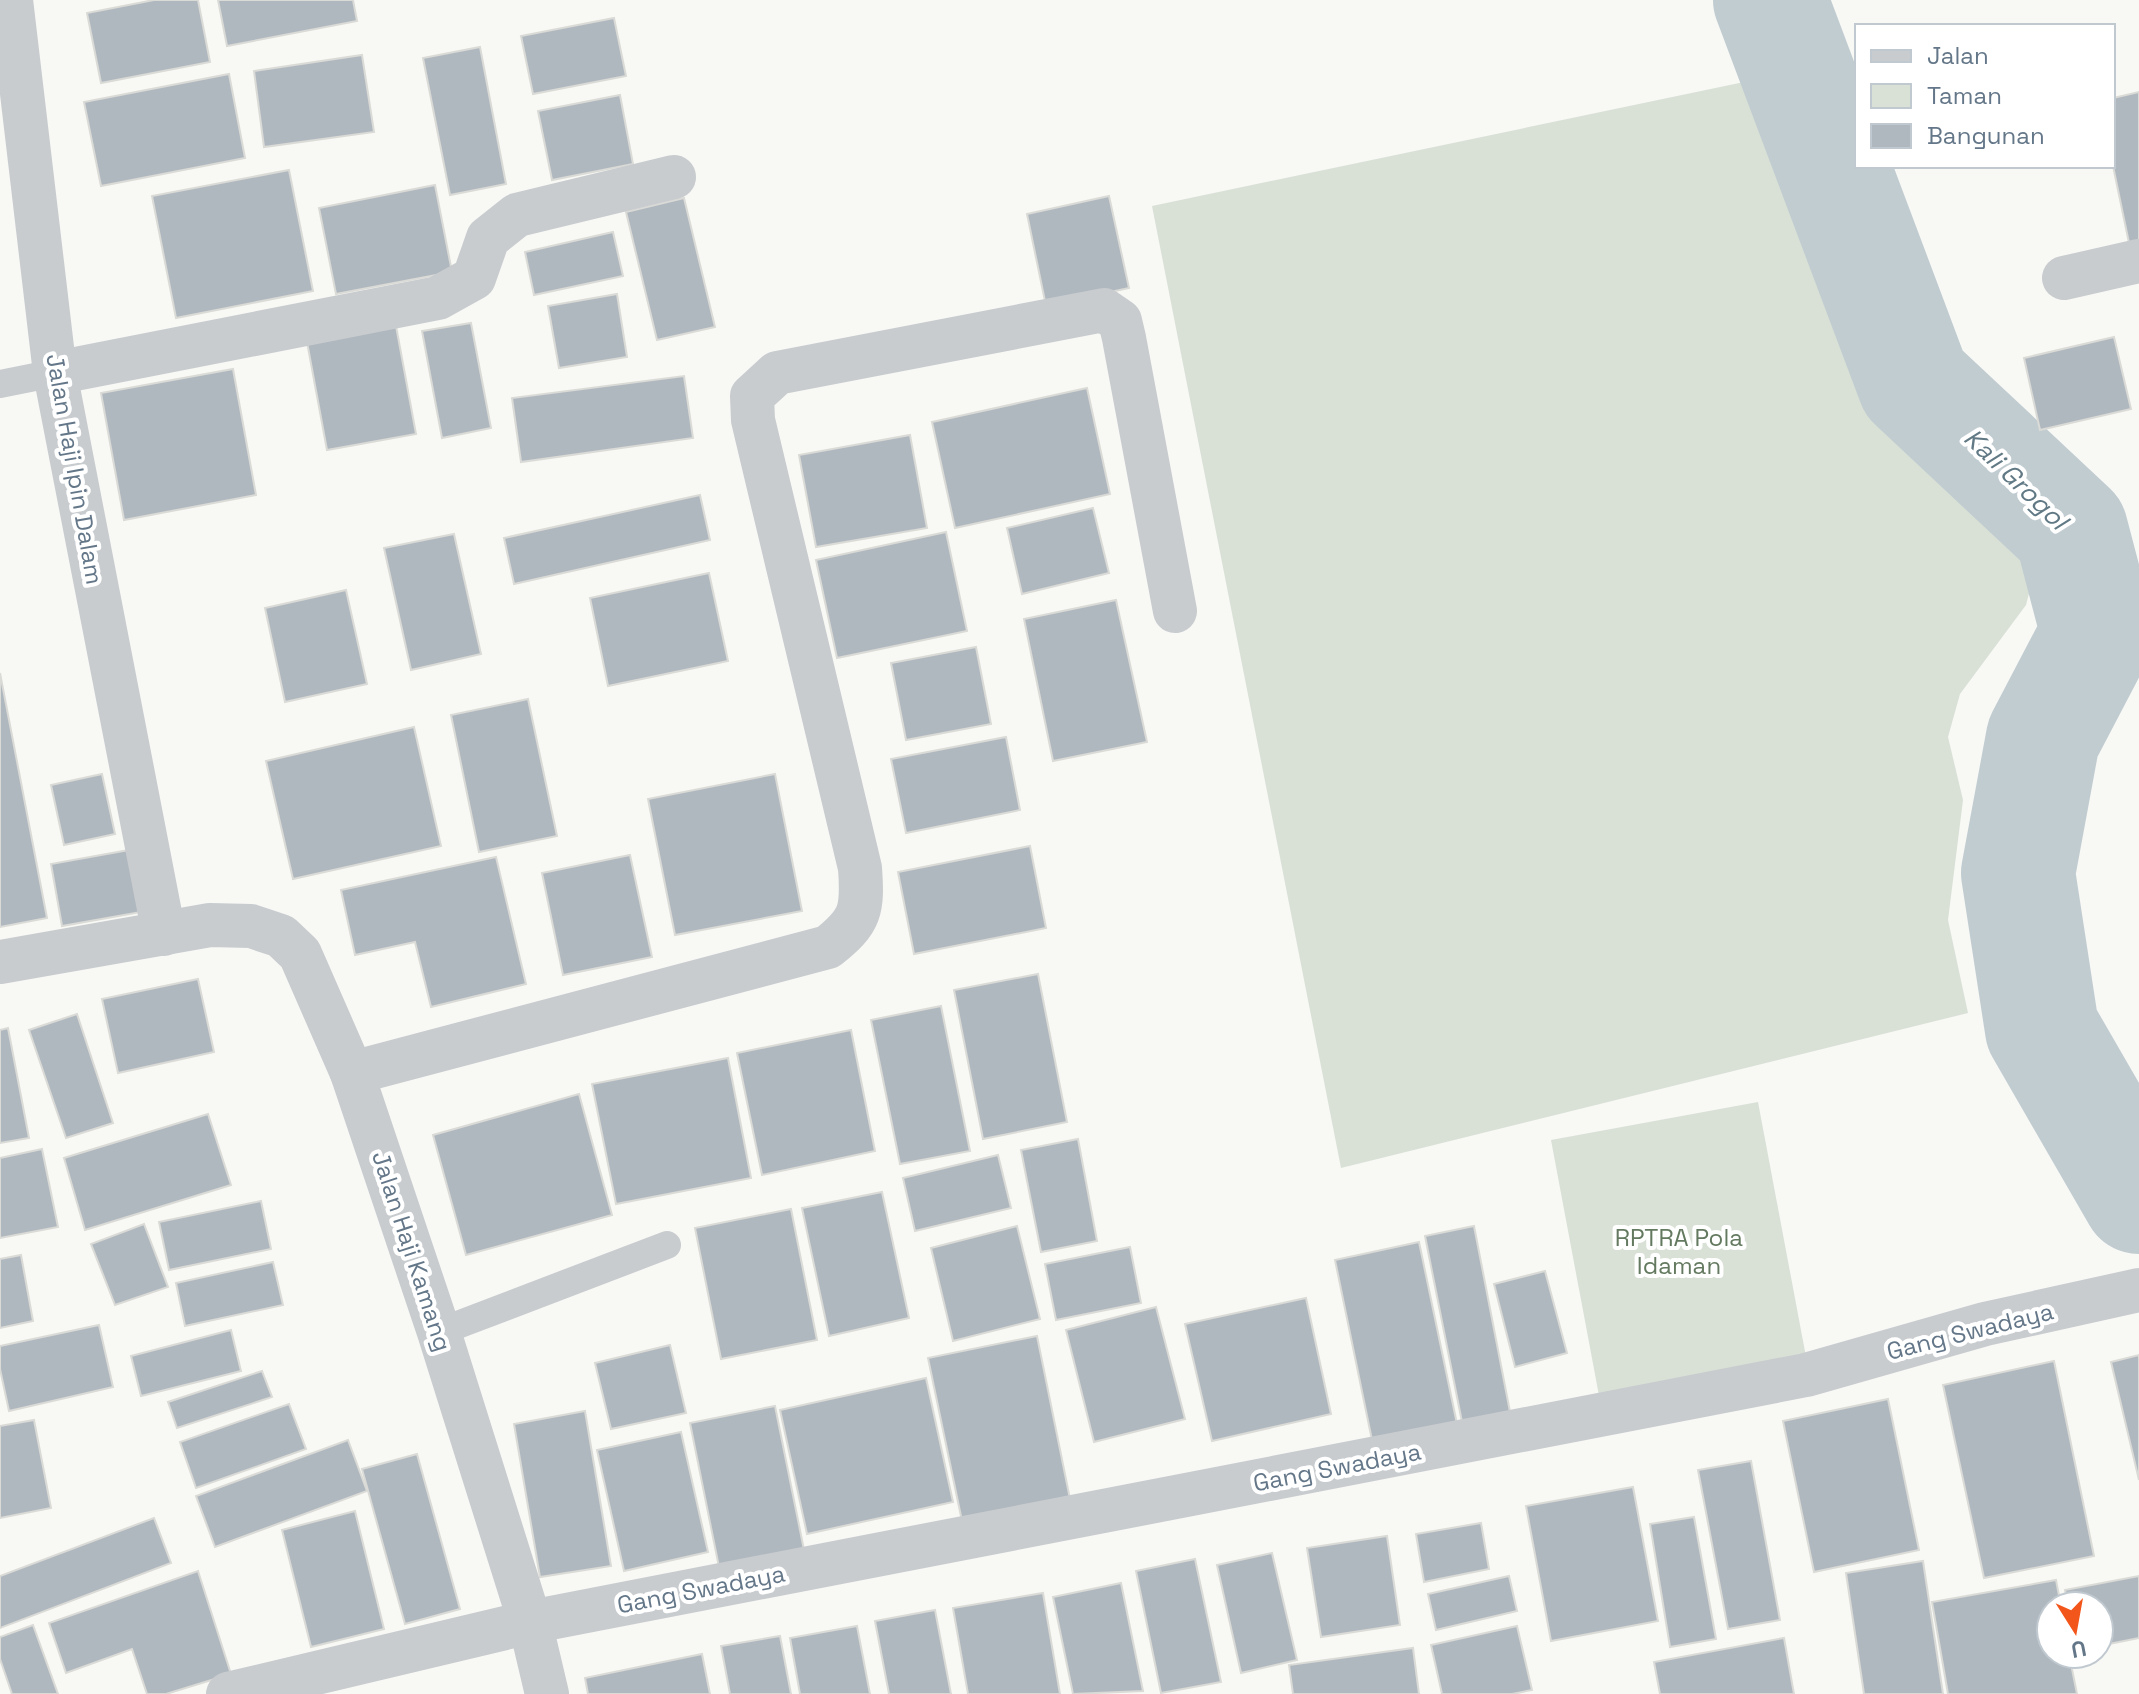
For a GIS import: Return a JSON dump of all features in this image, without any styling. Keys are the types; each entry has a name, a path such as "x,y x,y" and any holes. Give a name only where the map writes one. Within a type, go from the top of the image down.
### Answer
{"street":[{"name":"Jalan Haji Ipin Dalam","path":"11,0 55,373 164,934"},
{"path":"55,373 438,298 474,278 488,238 517,215 674,177"},
{"path":"2064,278 2139,261"},
{"path":"352,1073 828,947 853,927 862,894 860,868 753,420 752,396 777,373 1104,310 1120,321 1175,611"},
{"name":"Jalan Haji Kamang","path":"0,962 210,925 251,926 281,936 300,954 352,1073 439,1332 530,1622 547,1694"},
{"name":"Gang Swadaya","path":"228,1694 530,1622 1806,1375 1985,1324 2137,1290"}],"lane":[{"path":"0,384 55,373"},
{"path":"439,1332 667,1245"}],"green space":[{"path":"1782,74 1845,317 2010,461 2039,555 2026,605 1960,694 1948,737 1963,800 1948,920 1968,1013 1341,1168 1152,206"},
{"name":"RPTRA Pola Idaman","path":"1758,1102 1807,1362 1600,1401 1551,1140"}],"building":[{"path":"154,0 198,0 210,62 101,83 87,13"},
{"path":"218,0 353,0 357,21 227,46"},
{"path":"614,18 626,76 533,94 521,36"},
{"path":"480,47 506,184 450,195 423,58"},
{"path":"362,55 374,132 264,147 254,71"},
{"path":"229,74 245,158 101,186 84,102"},
{"path":"2139,92 2139,240 2129,243 2113,168 2115,98"},
{"path":"620,95 633,164 552,180 538,111"},
{"path":"289,170 313,291 176,318 152,196"},
{"path":"435,185 452,272 336,294 319,208"},
{"path":"1109,196 1129,288 1046,306 1027,214"},
{"path":"684,198 715,327 657,340 626,212"},
{"path":"613,232 623,276 534,295 525,252"},
{"path":"617,294 627,357 559,368 548,306"},
{"path":"471,323 491,428 442,438 422,331"},
{"path":"396,326 416,434 327,450 307,342"},
{"path":"2114,337 2131,409 2040,430 2024,358"},
{"path":"233,369 256,495 124,520 101,393"},
{"path":"684,376 693,438 521,462 512,398"},
{"path":"1087,388 1110,494 955,528 932,422"},
{"path":"910,435 927,528 816,547 799,455"},
{"path":"700,495 710,540 514,584 504,538"},
{"path":"1093,508 1109,573 1022,594 1007,528"},
{"path":"946,532 967,631 837,658 816,560"},
{"path":"454,534 481,654 411,670 384,548"},
{"path":"709,573 728,661 608,686 590,598"},
{"path":"346,590 367,684 285,702 265,608"},
{"path":"1116,600 1147,742 1053,761 1024,619"},
{"path":"976,647 991,724 906,740 891,663"},
{"path":"0,673 47,918 0,927"},
{"path":"528,699 557,836 479,852 451,715"},
{"path":"414,727 441,846 293,879 266,761"},
{"path":"1006,737 1020,810 906,833 891,759"},
{"path":"102,774 115,834 64,845 51,785"},
{"path":"775,774 802,911 675,935 648,799"},
{"path":"1030,846 1046,928 914,954 898,872"},
{"path":"129,850 141,912 62,926 51,864"},
{"path":"630,855 652,957 563,975 542,873"},
{"path":"496,857 526,984 431,1007 415,942 355,955 341,890"},
{"path":"1038,974 1067,1122 983,1139 954,990"},
{"path":"198,979 214,1052 118,1073 102,999"},
{"path":"941,1006 970,1151 900,1164 871,1020"},
{"path":"77,1014 113,1123 66,1138 29,1030"},
{"path":"8,1028 29,1138 0,1143 0,1030"},
{"path":"851,1030 875,1151 762,1175 737,1053"},
{"path":"728,1058 751,1178 616,1204 592,1084"},
{"path":"579,1094 612,1215 466,1255 433,1135"},
{"path":"208,1114 231,1185 85,1230 64,1158"},
{"path":"1078,1139 1097,1241 1041,1252 1021,1150"},
{"path":"42,1149 58,1227 0,1238 0,1158"},
{"path":"998,1155 1011,1208 915,1231 903,1178"},
{"path":"882,1192 909,1318 829,1336 802,1208"},
{"path":"261,1201 271,1249 169,1270 159,1222"},
{"path":"791,1209 817,1340 721,1359 695,1228"},
{"path":"144,1224 168,1287 115,1305 91,1244"},
{"path":"1017,1226 1040,1319 953,1341 931,1248"},
{"path":"1474,1226 1511,1417 1463,1427 1425,1236"},
{"path":"1419,1242 1457,1424 1372,1440 1335,1260"},
{"path":"1130,1247 1141,1303 1056,1320 1045,1264"},
{"path":"21,1255 33,1321 0,1328 0,1259"},
{"path":"273,1262 283,1305 185,1326 176,1283"},
{"path":"1545,1271 1567,1353 1515,1367 1494,1284"},
{"path":"1306,1298 1331,1414 1212,1441 1185,1324"},
{"path":"1156,1307 1185,1419 1094,1442 1066,1330"},
{"path":"99,1325 113,1387 9,1411 0,1369 0,1346"},
{"path":"231,1330 241,1371 141,1396 131,1356"},
{"path":"1037,1336 1070,1499 962,1521 928,1358"},
{"path":"670,1345 686,1413 611,1429 595,1363"},
{"path":"2139,1355 2139,1480 2111,1362"},
{"path":"2054,1361 2094,1556 1984,1578 1943,1385"},
{"path":"262,1371 272,1397 177,1428 168,1402"},
{"path":"926,1378 953,1502 807,1534 780,1410"},
{"path":"1888,1399 1919,1550 1814,1572 1783,1421"},
{"path":"289,1404 306,1449 196,1488 180,1442"},
{"path":"775,1406 804,1550 719,1567 690,1423"},
{"path":"585,1411 611,1566 540,1577 514,1424"},
{"path":"34,1420 51,1508 0,1518 0,1426"},
{"path":"681,1432 708,1552 624,1571 597,1450"},
{"path":"348,1440 367,1491 215,1547 196,1496"},
{"path":"417,1454 460,1609 405,1624 362,1469"},
{"path":"1751,1461 1780,1620 1728,1629 1698,1470"},
{"path":"1633,1487 1658,1621 1551,1641 1526,1506"},
{"path":"355,1511 384,1629 311,1647 282,1530"},
{"path":"1694,1517 1716,1639 1670,1647 1650,1524"},
{"path":"154,1518 171,1563 0,1628 0,1576"},
{"path":"1481,1523 1489,1569 1424,1582 1416,1534"},
{"path":"1387,1536 1400,1625 1321,1637 1307,1548"},
{"path":"1272,1553 1297,1660 1241,1673 1217,1565"},
{"path":"1195,1559 1221,1682 1161,1693 1136,1571"},
{"path":"1923,1561 1943,1694 1864,1694 1846,1573"},
{"path":"198,1571 231,1674 166,1694 147,1694 132,1649 66,1673 49,1623"},
{"path":"1509,1576 1517,1611 1436,1630 1428,1594"},
{"path":"2139,1576 2139,1638 2115,1643 2115,1590 2065,1590"},
{"path":"2056,1580 2058,1590 2035,1590 2035,1670 2072,1670 2077,1694 1948,1694 1932,1602"},
{"path":"1121,1583 1143,1691 1073,1694 1053,1597"},
{"path":"1043,1593 1060,1694 968,1694 953,1608"},
{"path":"935,1610 951,1694 889,1694 875,1621"},
{"path":"33,1625 58,1694 12,1694 0,1659 0,1637"},
{"path":"857,1626 870,1694 800,1694 790,1638"},
{"path":"1517,1626 1532,1690 1512,1694 1442,1694 1431,1645"},
{"path":"780,1636 791,1694 730,1694 721,1646"},
{"path":"1784,1638 1794,1694 1660,1694 1654,1662"},
{"path":"1413,1648 1419,1694 1293,1694 1289,1665"},
{"path":"702,1654 710,1694 588,1694 585,1678"}],"waterway":[{"name":"Kali Grogol","path":"1770,0 1914,383 2071,530 2098,633 2043,738 2018,873 2042,1029 2139,1197"}]}
